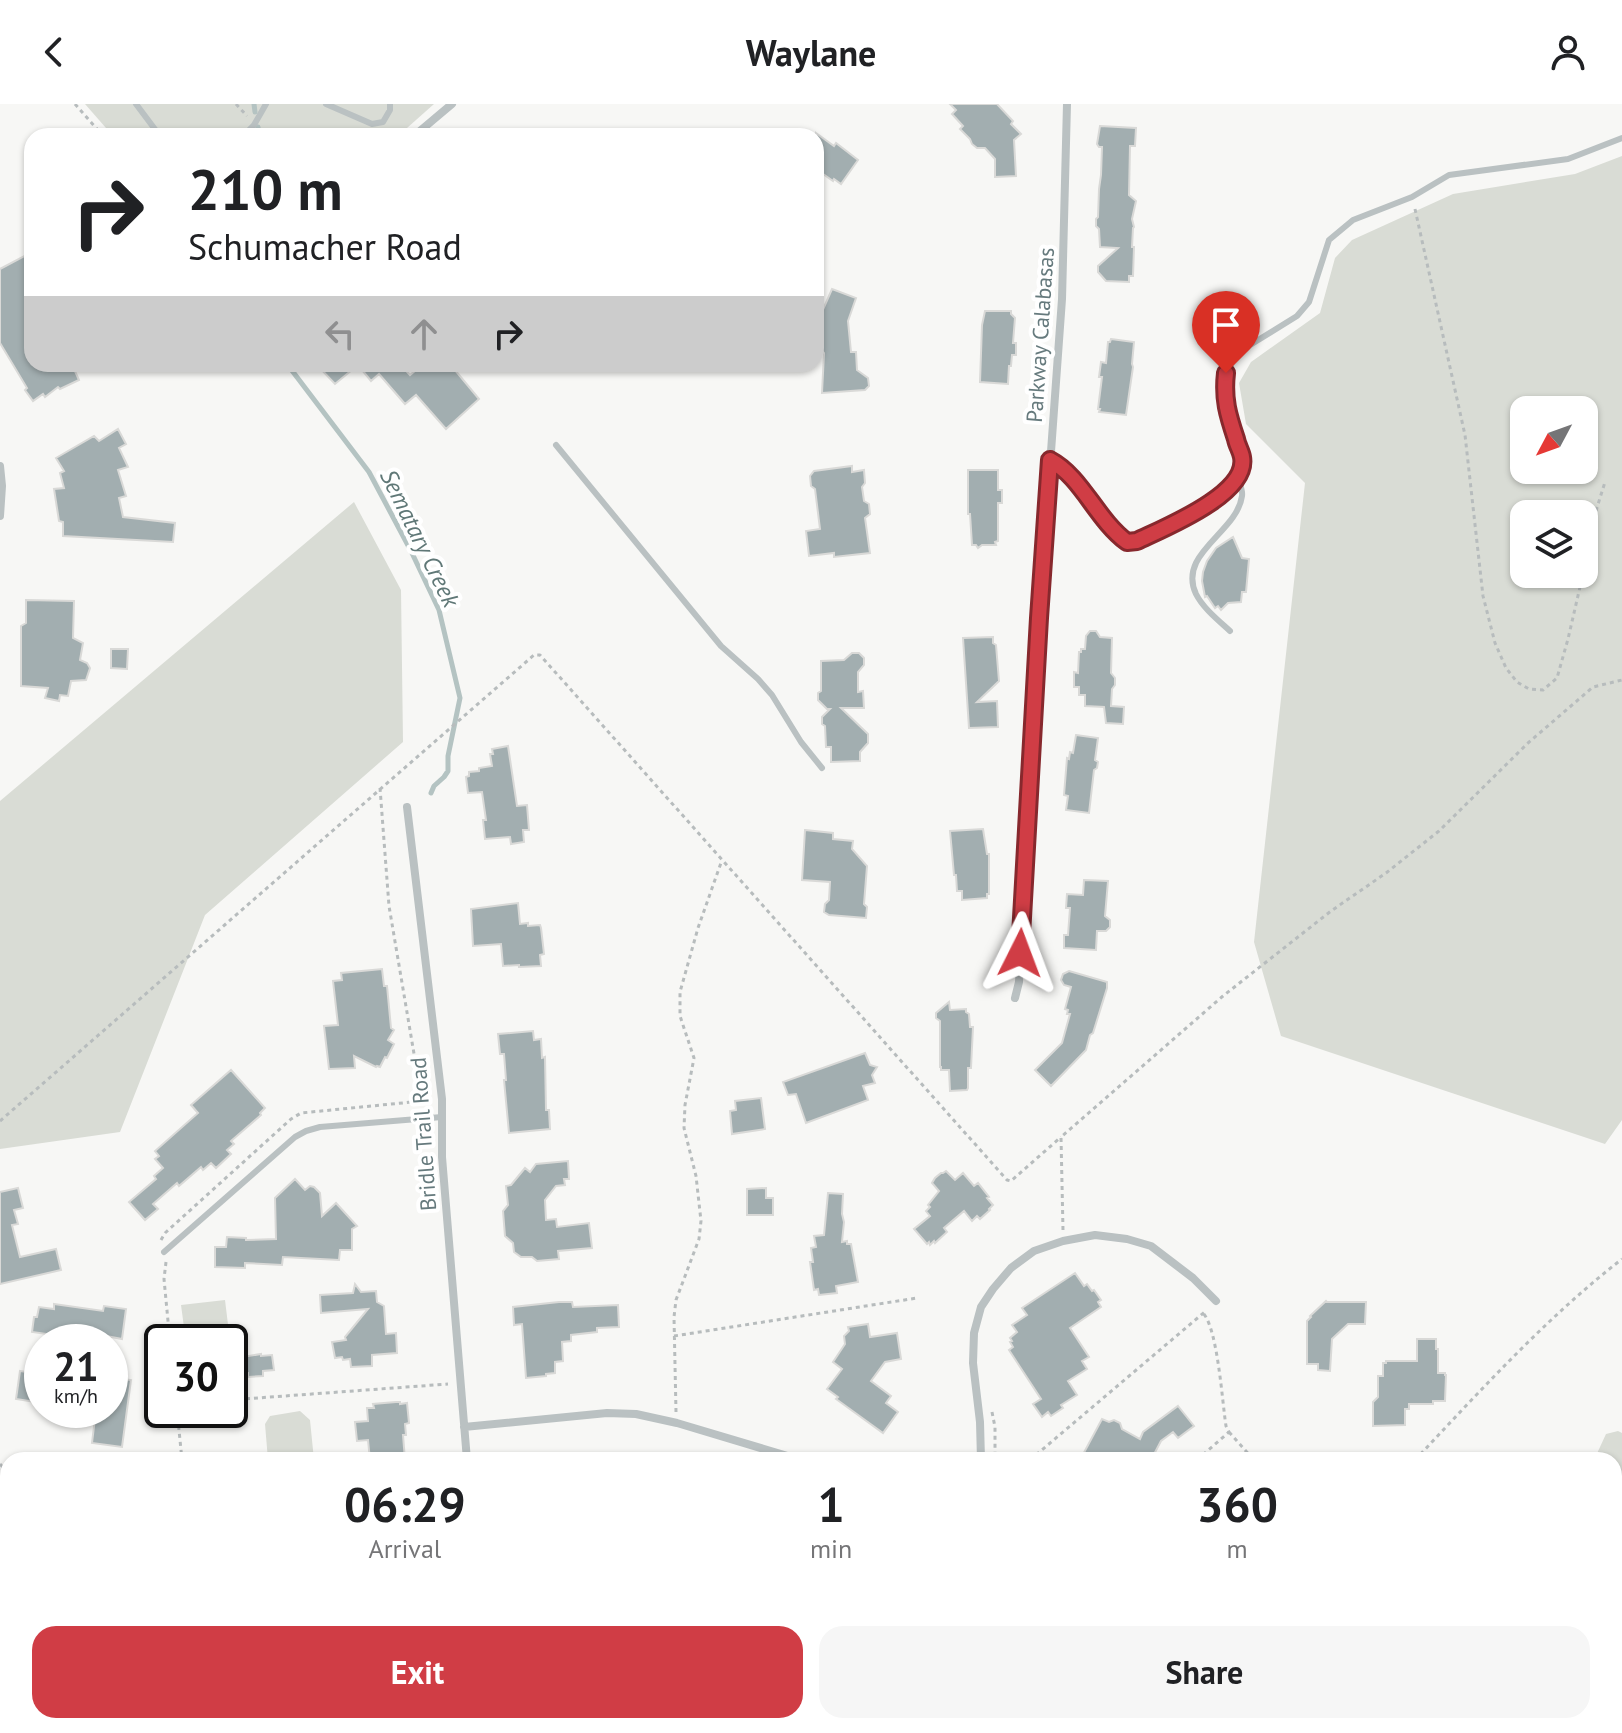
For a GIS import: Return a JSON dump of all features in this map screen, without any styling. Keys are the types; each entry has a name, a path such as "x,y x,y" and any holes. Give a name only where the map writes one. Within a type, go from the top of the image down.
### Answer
{"street":[{"path":"424,128 452,104"},
{"name":"Parkway Calabasas","path":"1015,998 1019,982 1039,618 1062,299 1067,104"},
{"path":"0,466 0,516"},
{"name":"Bridle Trail Road","path":"407,807 442,1099 442,1157 466,1452"},
{"path":"981,1452 973,1363 974,1333 981,1307 993,1289 1011,1268 1034,1251 1095,1235 1127,1239 1151,1246 1193,1278 1216,1301"},
{"path":"464,1427 607,1413 636,1414 774,1452"}],"lane":[{"path":"136,104 154,128"},
{"path":"251,128 266,104"},
{"path":"326,104 372,124 383,122 390,104"},
{"path":"1050,460 1065,468 1113,531 1127,542 1137,541 1201,509 1218,498 1238,478 1243,459 1223,394 1226,373 1237,353 1297,316 1309,302 1329,240 1353,220 1412,197 1449,175 1568,159 1622,138"},
{"path":"556,445 721,646 772,695 801,742 822,768"},
{"path":"1230,631 1196,595 1192,580 1194,566 1200,556 1237,512 1243,494 1238,478"},
{"path":"164,1252 295,1137 306,1131 320,1127 442,1117"}],"path":[{"path":"75,104 96,128"},
{"path":"236,104 254,125"},
{"path":"1412,197 1465,435 1483,596 1495,643 1506,668 1517,682 1529,689 1543,690 1557,678 1579,588"},
{"path":"1598,504 1605,482"},
{"path":"0,1121 534,655 540,655 1011,1181 1223,996 1439,831 1528,743 1593,687 1622,680"},
{"path":"380,788 389,906 422,1102"},
{"path":"677,1423 676,1300 699,1239 701,1221 696,1176 684,1128 694,1058 680,1016 680,992 722,860"},
{"path":"1061,1137 1063,1241"},
{"path":"1423,1452 1518,1351 1622,1259"},
{"path":"674,1336 917,1298"},
{"path":"1040,1452 1216,1301"},
{"path":"1204,1314 1214,1344 1226,1426 1247,1452"},
{"path":"248,1399 459,1382"},
{"path":"179,1428 181,1452"},
{"path":"1206,1452 1229,1432"}],"shaded area":[{"path":"85,104 434,104 407,128 106,128"},
{"path":"1622,156 1622,1120 1605,1144 1281,1036 1254,942 1305,483 1246,424 1239,383 1251,362 1320,313 1335,258 1352,240 1453,194 1575,174"},
{"path":"354,502 401,590 403,742 205,915 120,1132 0,1149 0,801"},
{"path":"225,1300 228,1324 184,1324 181,1305"},
{"path":"300,1411 310,1420 313,1452 267,1452 265,1424 270,1416"},
{"path":"1622,1433 1622,1452 1598,1452 1606,1434"}],"building":[{"path":"950,104 997,104 1013,121 1011,124 1021,134 1014,140 1016,176 995,177 995,159 985,148 972,144 960,129 963,126 952,114 956,110"},
{"path":"1100,126 1136,128 1135,146 1130,146 1129,195 1136,201 1132,219 1133,276 1129,276 1129,282 1106,281 1098,272 1098,266 1118,248 1100,247 1096,226 1101,175 1102,147 1097,144"},
{"path":"824,139 834,146 836,143 858,160 841,184 824,175"},
{"path":"24,256 24,372 75,372 79,380 33,401 25,390 27,388 0,343 0,269"},
{"path":"832,289 856,298 848,321 851,352 856,352 857,370 868,378 869,386 865,390 822,393 824,307"},
{"path":"985,311 1011,311 1015,318 1013,343 1016,343 1016,355 1012,355 1008,384 980,382"},
{"path":"1111,339 1134,342 1126,415 1099,412 1098,409 1101,362 1106,363"},
{"path":"324,372 350,372 335,384"},
{"path":"364,372 407,372 410,375 414,372 457,372 479,399 446,429 416,395 405,404 379,374 371,381"},
{"path":"118,429 126,444 119,448 128,467 118,470 126,496 119,498 123,517 175,523 173,542 63,536 63,522 59,521 54,489 64,488 60,473 64,471 56,458 94,436 99,441"},
{"path":"852,466 852,472 864,470 865,483 862,487 864,501 869,504 870,514 865,518 870,553 809,556 806,531 820,529 815,489 811,486 810,476 814,471"},
{"path":"968,470 998,470 998,490 1002,490 1002,503 998,503 996,545 978,548 972,545"},
{"path":"1233,537 1242,558 1249,559 1246,592 1242,592 1241,602 1228,603 1221,610 1205,597 1203,572 1216,548"},
{"path":"26,600 74,601 73,638 83,643 80,660 90,668 86,680 71,681 68,696 60,695 59,701 45,698 48,688 21,686 21,626 26,623"},
{"path":"1090,631 1096,631 1100,637 1112,638 1111,673 1115,685 1111,706 1124,707 1123,724 1106,723 1104,707 1085,706 1085,695 1079,695 1079,687 1074,687 1079,652 1085,649 1086,636"},
{"path":"993,637 999,681 977,702 997,701 998,727 969,728 963,638"},
{"path":"111,649 128,649 127,669 111,668"},
{"path":"852,653 859,653 864,658 864,665 858,672 858,692 863,691 864,708 841,708 868,734 868,743 860,752 860,761 831,762 831,747 826,747 825,726 822,724 822,717 830,709 818,700 821,661 844,660"},
{"path":"1076,735 1098,738 1095,760 1098,762 1094,770 1089,813 1066,810 1067,758 1070,752 1073,753"},
{"path":"508,746 517,806 527,805 529,830 523,830 524,842 511,844 510,837 485,839 482,792 468,793 466,777 469,772 492,766 492,749"},
{"path":"983,829 989,854 989,894 987,898 962,900 962,891 957,891 954,875 950,831"},
{"path":"805,830 833,833 833,839 853,841 852,849 867,866 866,918 824,912 829,900 830,882 802,880"},
{"path":"1084,880 1108,881 1105,916 1110,920 1110,927 1106,931 1097,931 1096,950 1064,948 1070,908 1066,908 1067,894 1083,895"},
{"path":"518,903 520,924 540,925 544,954 540,955 541,966 503,966 501,944 473,946 471,909"},
{"path":"382,969 391,1028 394,1030 388,1040 394,1044 387,1058 380,1067 376,1067 354,1056 355,1068 329,1069 324,1026 338,1025 333,981 342,980 341,973"},
{"path":"1069,971 1107,982 1107,988 1086,1050 1051,1086 1035,1070 1062,1043 1070,1014 1065,1009 1071,987 1061,980 1063,974"},
{"path":"949,1002 950,1010 966,1009 970,1027 973,1027 967,1090 950,1091 949,1070 941,1070 940,1067 940,1021 936,1013"},
{"path":"533,1031 534,1040 541,1039 542,1058 545,1057 546,1110 549,1110 550,1129 509,1133 504,1054 500,1054 498,1034"},
{"path":"865,1053 870,1065 877,1067 872,1075 875,1083 863,1086 868,1100 806,1123 796,1094 788,1095 783,1082"},
{"path":"231,1070 265,1108 261,1115 231,1141 234,1144 227,1150 231,1154 216,1168 211,1163 203,1170 201,1167 179,1186 177,1183 153,1204 158,1209 145,1220 129,1202 156,1179 154,1176 163,1168 155,1159 159,1156 155,1151 198,1113 191,1105"},
{"path":"761,1098 765,1129 732,1134 730,1111 736,1110 735,1101"},
{"path":"568,1161 569,1179 564,1179 565,1185 556,1186 545,1200 546,1220 556,1219 557,1227 589,1223 592,1248 558,1251 559,1259 537,1261 532,1257 521,1257 514,1252 513,1243 505,1236 503,1211 508,1205 506,1186 511,1185 525,1168 530,1172 536,1164"},
{"path":"946,1171 955,1180 963,1173 974,1186 978,1183 993,1205 980,1219 977,1216 972,1221 964,1211 944,1228 947,1232 930,1245 914,1229 930,1216 926,1211 930,1207 928,1205 939,1191 932,1183"},
{"path":"295,1179 305,1190 310,1186 320,1193 322,1216 336,1203 357,1226 352,1229 352,1250 340,1250 339,1260 283,1257 282,1265 245,1263 245,1268 215,1267 215,1247 226,1247 227,1237 276,1239 275,1198"},
{"path":"18,1188 23,1208 14,1210 18,1224 12,1225 20,1257 56,1249 61,1270 0,1284 0,1192"},
{"path":"766,1188 766,1198 773,1198 773,1215 747,1215 747,1189"},
{"path":"828,1193 843,1194 842,1242 851,1244 858,1282 836,1286 837,1293 819,1295 818,1289 814,1290 811,1248 816,1247 814,1236 824,1235"},
{"path":"1075,1273 1084,1286 1087,1284 1101,1300 1098,1302 1101,1307 1070,1328 1089,1357 1082,1361 1087,1369 1068,1381 1077,1395 1051,1416 1048,1412 1042,1417 1033,1404 1041,1399 1009,1350 1013,1347 1010,1338 1017,1332 1012,1325 1027,1315 1022,1308"},
{"path":"355,1284 361,1292 376,1291 377,1302 384,1306 386,1334 396,1333 397,1353 372,1355 372,1366 351,1367 350,1359 335,1358 332,1342 346,1340 345,1337 368,1309 321,1313 320,1295 353,1293"},
{"path":"1326,1301 1366,1302 1365,1324 1348,1324 1332,1339 1330,1371 1318,1370 1318,1364 1307,1364 1307,1321"},
{"path":"572,1302 573,1307 618,1305 619,1327 597,1328 597,1332 571,1335 571,1341 562,1342 563,1361 555,1362 555,1373 526,1378 522,1324 514,1325 513,1307"},
{"path":"54,1304 103,1311 104,1306 126,1309 124,1324 33,1324 39,1307 54,1309"},
{"path":"868,1324 870,1337 897,1333 901,1359 885,1362 871,1381 891,1396 886,1403 898,1412 883,1433 827,1389 842,1369 833,1362 845,1344 848,1327"},
{"path":"1417,1339 1436,1339 1438,1373 1446,1375 1445,1401 1409,1404 1409,1409 1405,1409 1405,1425 1373,1426 1373,1402 1378,1397 1378,1376 1383,1376 1383,1363 1417,1361"},
{"path":"272,1355 274,1370 263,1371 263,1376 248,1377 248,1356"},
{"path":"20,1371 24,1372 24,1400 16,1399"},
{"path":"407,1403 409,1423 405,1424 406,1435 403,1435 404,1452 369,1452 368,1440 357,1441 355,1422 368,1421 367,1408 374,1408 373,1404"},
{"path":"1178,1406 1194,1426 1178,1438 1173,1432 1161,1441 1155,1452 1084,1452 1102,1419 1120,1423 1122,1429 1140,1439 1143,1432"},
{"path":"94,1428 125,1428 122,1447 92,1443"}],"waterway":[{"name":"Sematary Creek","path":"254,104 255,112"},
{"name":"Sematary Creek","path":"293,372 369,472 439,610 460,698 448,756 448,771 431,793"}],"route":[{"path":"1020,953 1050,460 1065,468 1113,531 1127,542 1137,541 1201,509 1218,498 1238,478 1243,459 1223,394 1226,373"}]}
